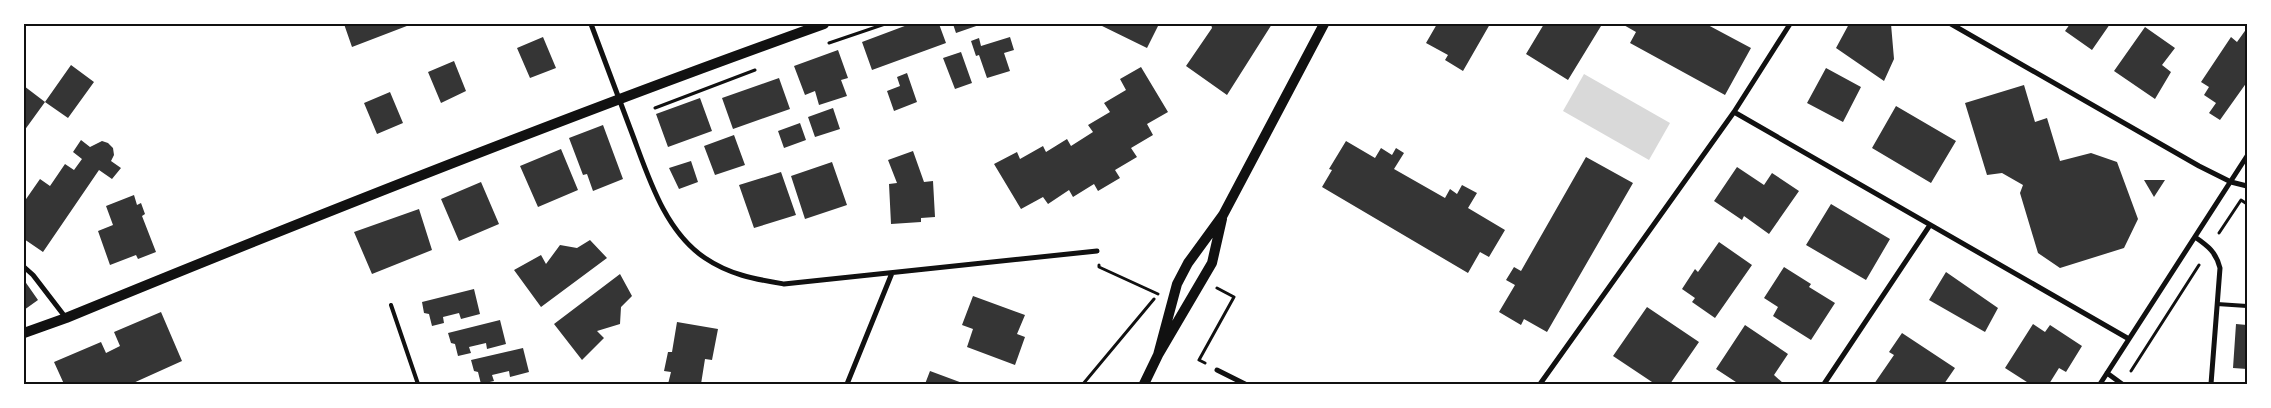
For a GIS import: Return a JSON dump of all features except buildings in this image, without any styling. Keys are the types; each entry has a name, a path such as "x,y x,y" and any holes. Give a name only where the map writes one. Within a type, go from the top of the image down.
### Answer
{"main road":[{"path":"24,333 66,318 426,172 618,98 824,24"},
{"path":"1158,355 1177,284 1188,263 1223,215 1324,24"},
{"path":"1144,384 1158,355 1212,262 1223,215"}],"street":[{"path":"591,24 657,200 678,232 703,257 728,272 748,278 784,284 1097,251"},
{"path":"1540,384 1734,112 1790,24"},
{"path":"1951,24 2231,182 2247,186"},
{"path":"1734,112 2129,339"},
{"path":"2100,384 2247,156"},
{"path":"1824,384 1930,224"},
{"path":"2195,237 2210,248 2217,257 2220,268 2211,384"},
{"path":"24,267 33,275 66,318"},
{"path":"847,384 892,273"},
{"path":"1217,370 1245,384"},
{"path":"2107,373 2122,384"}],"lane":[{"path":"2217,304 2247,306"},
{"path":"391,305 418,384"}],"path":[{"path":"821,46 885,24"},
{"path":"655,108 756,70"},
{"path":"2219,233 2241,200"},
{"path":"1083,384 1158,294 1099,267 1097,251"},
{"path":"2128,376 2199,265"},
{"path":"1213,285 1234,297 1199,360 1217,370"}],"shaded area":[{"path":"1584,74 1670,123 1649,160 1563,111"}]}
